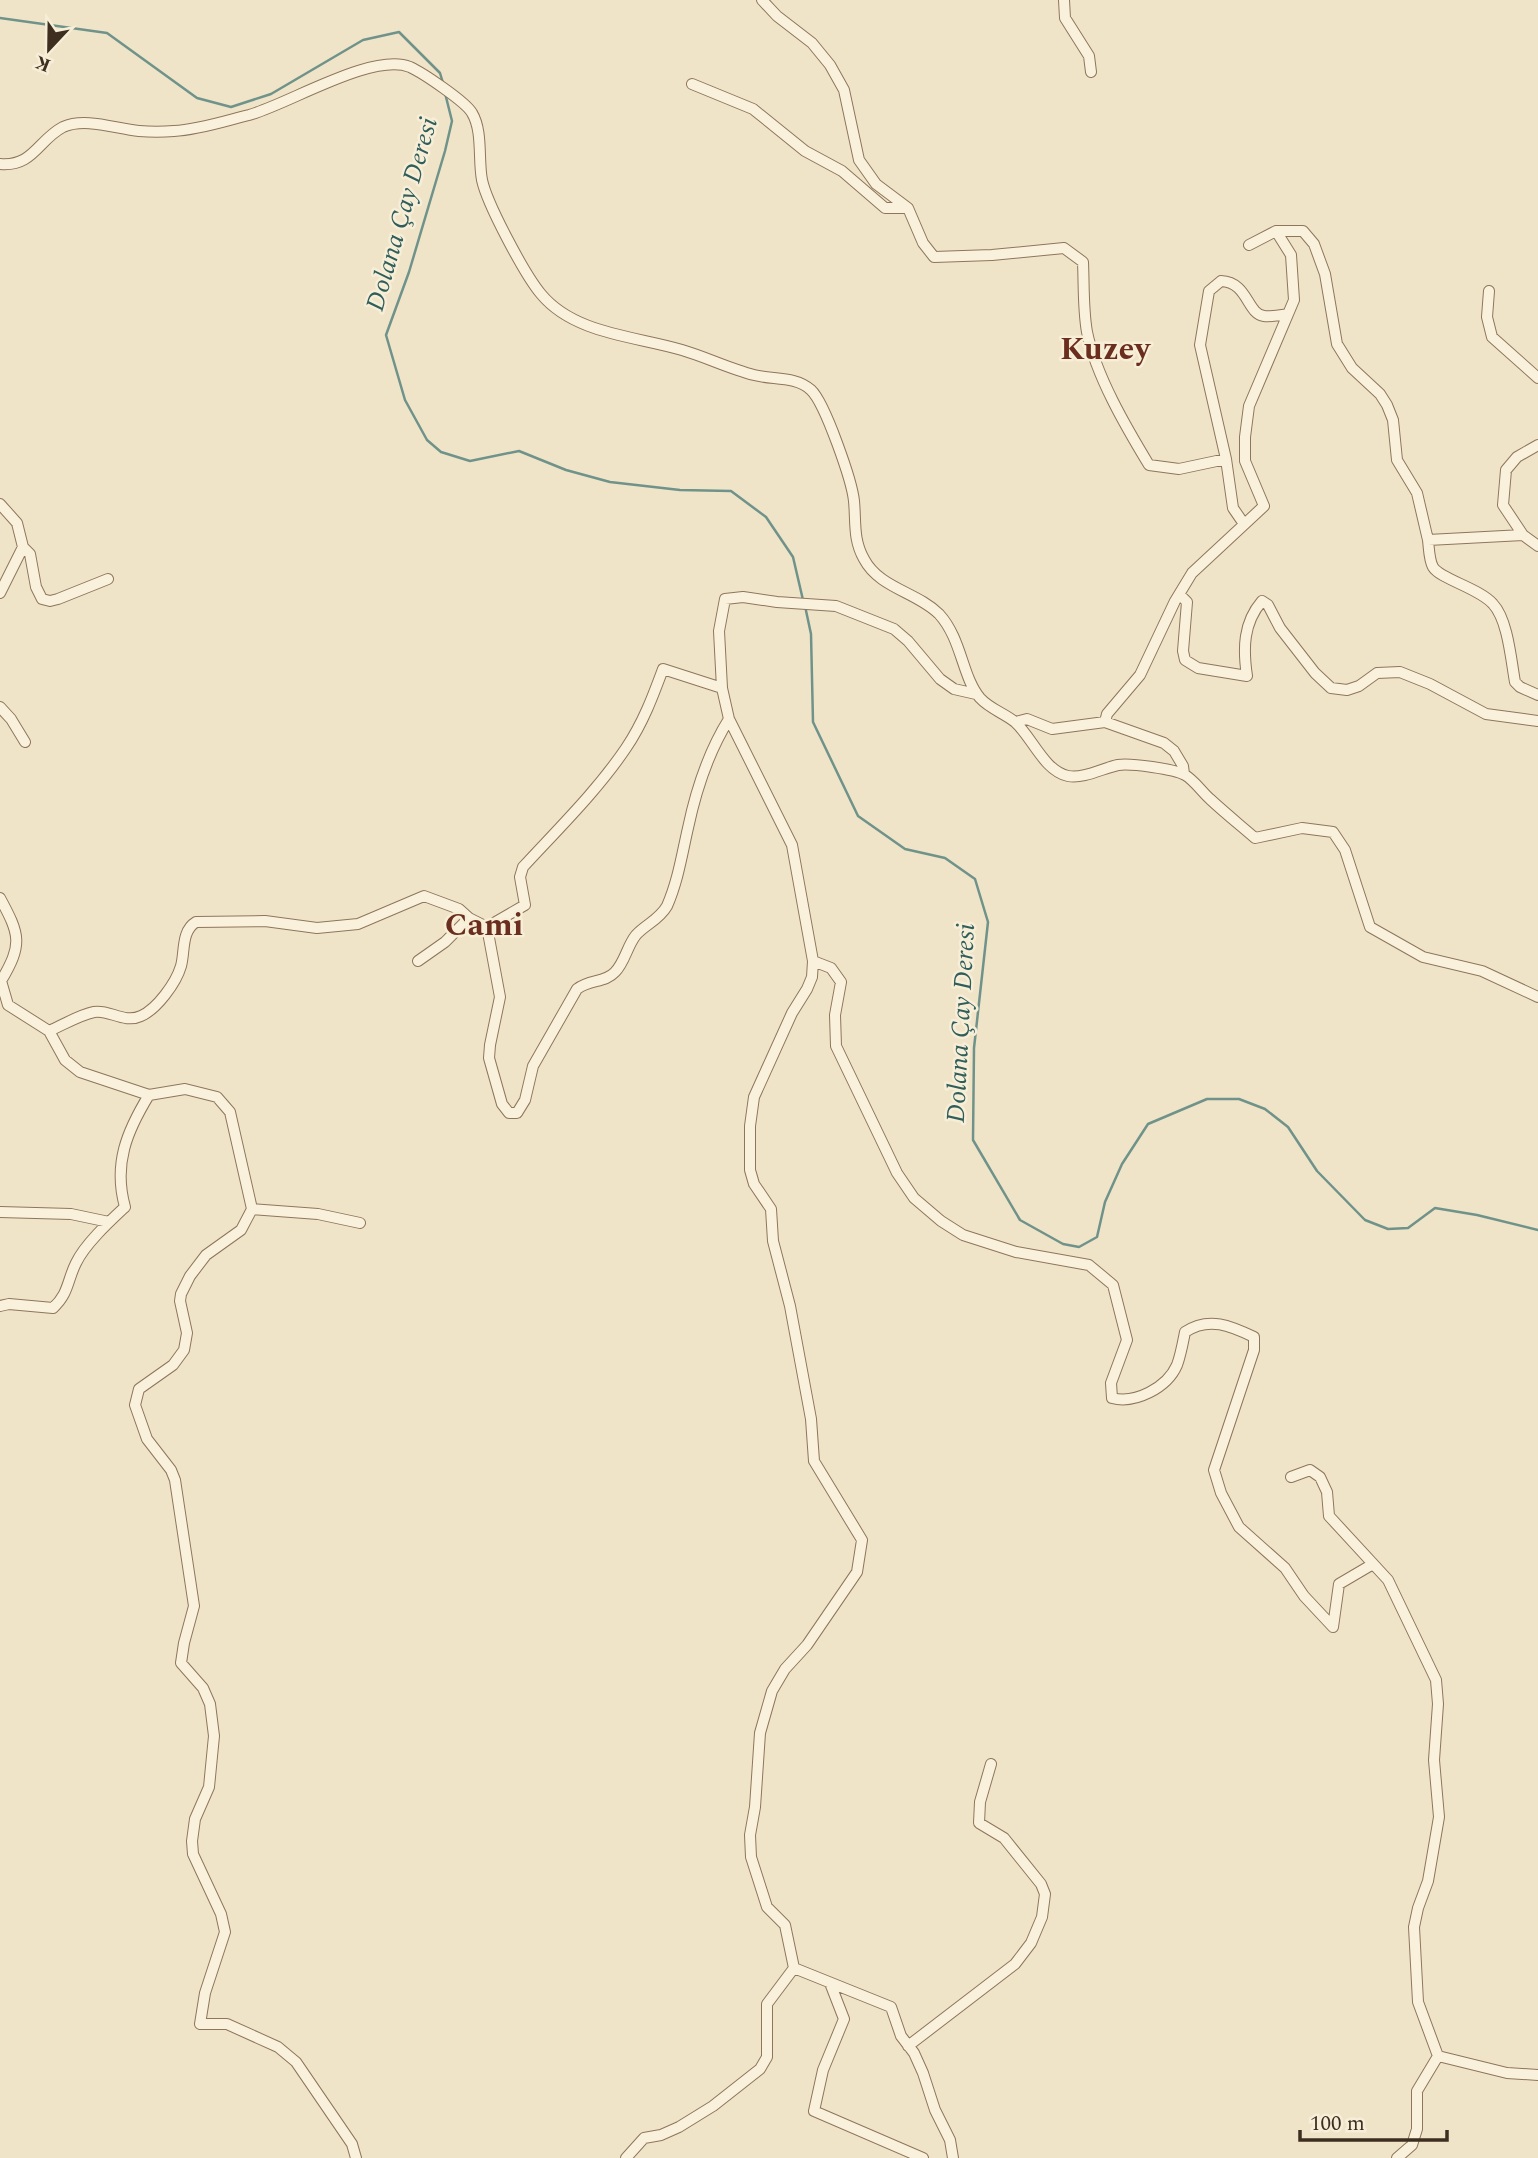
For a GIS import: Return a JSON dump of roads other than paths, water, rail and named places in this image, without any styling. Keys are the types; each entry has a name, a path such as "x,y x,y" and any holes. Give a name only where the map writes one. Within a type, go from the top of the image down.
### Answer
{"street":[{"path":"762,0 777,16 811,43 830,65 844,90 859,160 876,184 908,208 923,243 934,257 1064,248 1083,262 1087,332 1099,369 1126,428 1149,465 1179,469 1226,459"},
{"path":"1064,0 1065,18 1089,56 1091,72"},
{"path":"0,164 14,166 61,128 76,124 143,132 177,131 256,113 334,81 390,64 410,67 452,94 472,113 478,134 482,181 488,200 528,275 555,308 595,328 685,350 751,374 778,380 791,379 811,390 822,408 849,478 854,498 855,537 862,556 878,577 919,599 939,615 955,637 976,694 987,705 1016,722 1050,765 1063,775 1075,776 1124,764 1184,774 1255,838 1301,828 1333,832 1345,850 1370,927 1423,957 1482,971 1538,997"},
{"path":"692,84 753,109 805,151 842,171 886,208 908,208"},
{"path":"1104,722 1140,675 1192,573 1264,506 1245,461 1249,406 1294,300 1291,256 1276,231"},
{"path":"1249,245 1276,231 1303,231 1314,243 1325,274 1337,344 1352,368 1388,405 1393,420 1397,460 1417,493 1431,565 1438,572 1472,588 1492,603 1504,626 1515,682 1538,695"},
{"path":"1244,524 1233,509 1226,459 1200,345 1209,291 1221,281 1231,282 1243,292 1256,313 1263,316 1288,314"},
{"path":"1489,291 1487,317 1492,337 1538,378"},
{"path":"1538,445 1517,457 1506,470 1503,505 1522,535 1538,547"},
{"path":"0,504 17,523 23,547 30,554 39,596 46,600 58,599 108,579"},
{"path":"1428,540 1522,535"},
{"path":"0,593 23,547"},
{"path":"1180,595 1187,602 1182,651 1185,660 1198,668 1248,676 1243,649 1245,635 1257,606 1262,601 1268,605 1280,628 1315,673 1331,688 1347,690 1359,686 1377,673 1400,672 1430,684 1486,714 1538,721"},
{"path":"626,2158 644,2138 661,2135 679,2127 713,2106 760,2069 767,2057 766,2004 794,1968 785,1925 767,1907 751,1857 760,1733 772,1691 785,1669 807,1645 857,1572 862,1540 814,1461 811,1419 790,1306 773,1241 771,1209 754,1184 750,1170 750,1125 754,1097 792,1013 807,989 812,977 813,961 792,845 729,719 722,688 719,631 725,598 743,597 836,606 894,629 908,641 940,679 954,689 976,694"},
{"path":"487,927 525,905 520,877 523,867 587,797 626,747 646,713 663,669 722,688"},
{"path":"0,707 26,742"},
{"path":"487,927 500,998 489,1058 502,1104 509,1113 517,1113 525,1100 533,1066 577,989 586,982 606,979 614,974 636,935 659,918 667,905 681,865 688,826 713,745 729,719"},
{"path":"1016,722 1027,719 1052,729 1104,722 1164,743 1174,751 1183,766 1184,774"},
{"path":"49,1031 95,1011 129,1019 142,1016 163,998 174,982 181,965 186,935 191,925 196,922 265,921 317,928 358,924 424,896 459,909 487,927"},
{"path":"0,898 13,922 18,944 13,960 1,981 8,1005 49,1031 65,1060 80,1072 149,1095 185,1088 217,1097 230,1112 252,1209 241,1230 206,1255 190,1276 180,1301 187,1333 184,1350 173,1365 139,1389 135,1405 148,1439 171,1470 175,1480 194,1606 181,1663 203,1688 210,1704 214,1736 209,1787 195,1819 192,1841 194,1854 221,1914 225,1933 205,1993 200,2024 227,2024 278,2047 296,2062 352,2144 356,2158"},
{"path":"418,961 445,943 470,918"},
{"path":"813,961 831,968 841,982 835,1015 836,1046 897,1173 914,1198 963,1235 1016,1252 1089,1265 1113,1285 1127,1340 1111,1383 1112,1398 1125,1401 1161,1385 1177,1365 1185,1332 1197,1324 1214,1322 1254,1337 1254,1350 1214,1470 1221,1493 1239,1527 1285,1568 1304,1596 1333,1627 1339,1584 1373,1564"},
{"path":"0,1306 9,1304 53,1308 64,1298 76,1262 125,1207 121,1191 121,1164 130,1127 149,1095"},
{"path":"252,1209 318,1214 360,1223"},
{"path":"0,1212 71,1214 109,1222"},
{"path":"1292,1477 1310,1470 1320,1477 1327,1492 1329,1516 1388,1580 1436,1680 1438,1704 1434,1760 1439,1817 1428,1881 1418,1908 1415,1927 1418,2002 1438,2056"},
{"path":"908,2046 1015,1964 1031,1944 1042,1917 1045,1894 1041,1884 1004,1838 979,1823 980,1802 991,1764"},
{"path":"794,1968 891,2007 901,2036 923,2073 935,2110 950,2140 953,2158"},
{"path":"830,1983 844,2019 824,2070 814,2111 923,2158"},
{"path":"1438,2056 1507,2073 1538,2075"},
{"path":"1397,2158 1412,2145 1417,2129 1417,2091 1438,2056"}],"waterway":[{"name":"Dolana Çay Deresi","path":"0,18 107,33 197,98 231,107 271,94 363,40 399,32 440,73 443,83"},
{"name":"Dolana Çay Deresi","path":"445,93 452,121 445,151 409,272 386,335 405,400 427,440 441,452 470,461 519,451 566,470 610,482 680,490 731,491 766,517 793,557 803,600"},
{"name":"Dolana Çay Deresi","path":"805,606 811,634 813,722 858,816 905,849 945,858 975,879 988,922 974,1048 973,1140 1020,1220 1063,1244 1079,1247 1097,1237 1105,1202 1122,1164 1148,1124 1207,1099 1239,1099 1265,1109 1288,1127 1317,1171 1365,1220 1388,1229 1408,1228 1435,1208 1538,1230"}],"district":[{"name":"Kuzey","path":"1105,349"},
{"name":"Cami","path":"484,925"}]}
